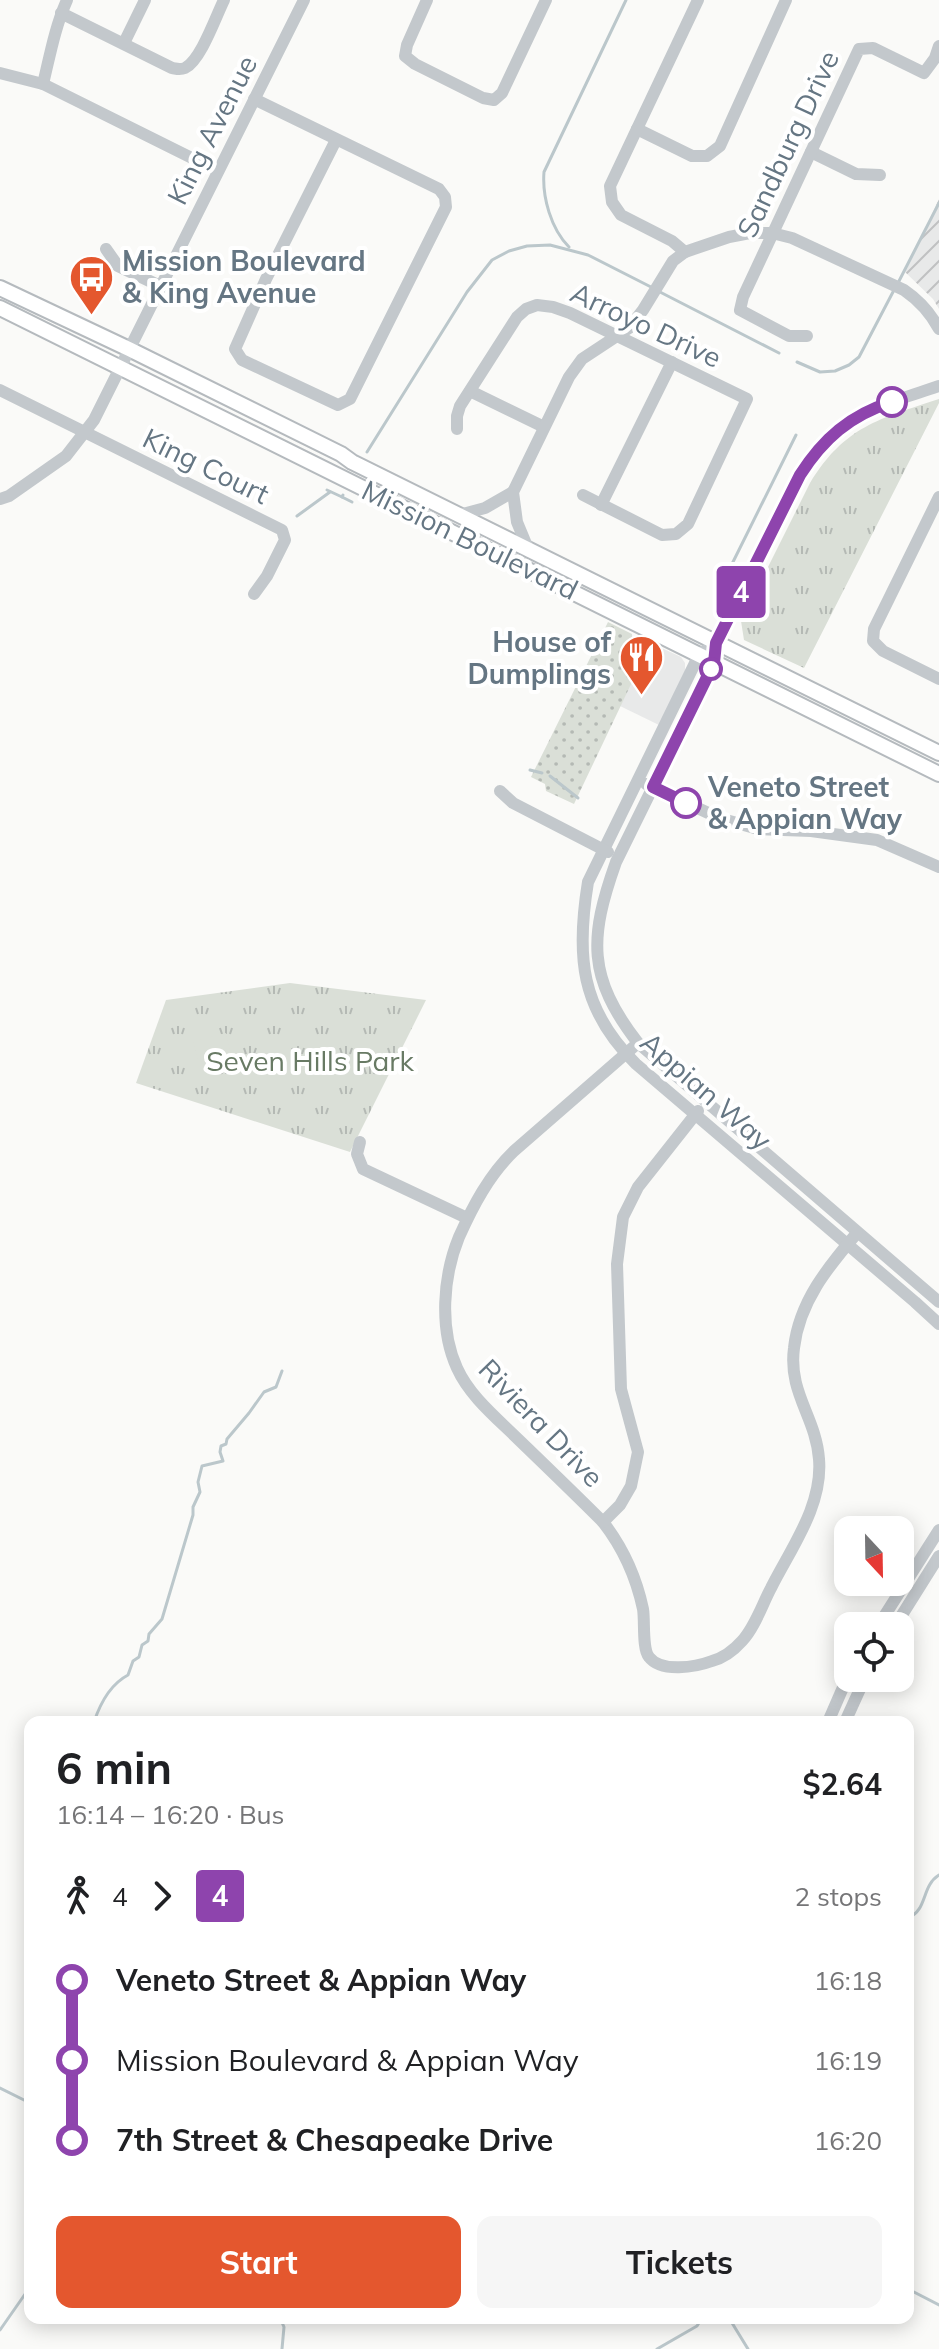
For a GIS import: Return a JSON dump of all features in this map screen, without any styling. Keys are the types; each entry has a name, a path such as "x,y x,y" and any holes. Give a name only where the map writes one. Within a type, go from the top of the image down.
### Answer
{"main road":[{"name":"Mission Boulevard","path":"0,288 129,349 939,753"},
{"name":"Mission Boulevard","path":"0,308 939,774"}],"street":[{"path":"43,84 67,0"},
{"path":"124,43 145,0"},
{"path":"61,13 172,68 185,68 197,56 224,0"},
{"name":"King Avenue","path":"0,499 66,456 85,433 304,0"},
{"path":"427,0 405,56 483,98 494,100 502,93 546,0"},
{"path":"685,252 672,241 621,215 612,202 610,186 698,0"},
{"path":"637,129 692,156 707,156 720,146 786,0"},
{"name":"Sandburg Drive","path":"807,336 789,336 740,310 772,233 859,49 873,48 924,73 939,46"},
{"path":"0,73 43,84 218,171"},
{"path":"254,99 439,189 446,202 350,399 338,405 242,360 235,349 266,279 336,140"},
{"path":"811,152 856,174 880,175"},
{"path":"529,551 517,522 513,492 569,377 582,359 629,328 673,261 685,252 750,233 772,233 792,238 904,290 919,300 939,329"},
{"path":"106,249 118,266 160,286"},
{"name":"Arroyo Drive","path":"470,391 517,317 537,305 553,307 583,318 747,399 688,524 676,534 662,535 601,505"},
{"path":"583,495 601,505 672,362"},
{"path":"714,663 716,643 800,475 815,452 835,432 859,415 939,386"},
{"name":"King Court","path":"0,390 282,530 285,540 254,594"},
{"path":"457,429 457,416 470,391 544,427"},
{"path":"459,515 485,508 513,492"},
{"path":"939,497 874,629 873,641 883,651 939,679"},
{"path":"699,655 716,643"},
{"name":"Appian Way","path":"699,655 588,882 581,948 588,988 609,1034 625,1053 939,1324"},
{"name":"Appian Way","path":"714,663 619,857 605,894 596,931 597,955 610,1002 638,1043 939,1302"},
{"path":"639,780 729,821 758,829 811,831 877,840 939,867"},
{"path":"500,791 513,803 619,857"},
{"name":"Riviera Drive","path":"638,1043 506,1159 488,1182 456,1244 447,1284 446,1319 456,1367 484,1406 603,1522 620,1545 635,1575 643,1613 646,1651 658,1664 696,1666 722,1658 733,1650 748,1633 800,1534 815,1498 819,1458 814,1432 793,1379 794,1348 813,1290 847,1245"},
{"path":"603,1522 627,1496 635,1474 638,1452 621,1389 617,1264 623,1217 638,1187 706,1103"},
{"path":"360,1142 357,1154 363,1169 467,1218"},
{"path":"847,1245 857,1233"},
{"path":"887,1612 939,1530"},
{"path":"904,1612 939,1556"},
{"path":"831,1716 841,1692"},
{"path":"848,1716 859,1692"}],"shaded area":[{"path":"939,199 939,309 905,272"},
{"path":"651,643 681,657 685,663 685,671 659,725 620,706"}],"green space":[{"path":"939,399 804,668 744,640 741,621 810,483 823,464 836,449 865,427"},
{"path":"608,622 632,634 633,647 644,657 574,804 546,791 545,784 531,777"},
{"name":"Seven Hills Park","path":"290,983 426,1000 350,1152 136,1083 166,1000"},
{"path":"226,1033 231,1053 198,1062 193,1042"}],"waterway":[{"path":"569,247 557,231 549,212 544,172 626,0"},
{"path":"898,283 939,203"},
{"path":"367,452 467,292 492,260 527,246 550,245 588,255 651,287"},
{"path":"797,362 820,372 835,371 849,365 859,357 894,290"},
{"path":"658,291 779,353"},
{"path":"730,568 796,435"},
{"path":"327,490 343,495"},
{"path":"297,516 330,492"},
{"path":"342,497 352,502"},
{"path":"530,770 542,773"},
{"path":"550,776 578,798"},
{"path":"96,1716 107,1695 128,1675 142,1645 162,1619 193,1507 200,1492 198,1482 202,1466 223,1461 221,1446 226,1444 264,1392 276,1387 282,1371"},
{"path":"914,1914 929,1885 939,1875"},
{"path":"0,2088 24,2100"},
{"path":"914,2292 939,2305"},
{"path":"0,2330 24,2296"},
{"path":"282,2349 283,2324"},
{"path":"657,2349 698,2324"},
{"path":"733,2324 748,2349"}],"bus line":[{"name":"4","path":"686,803 653,787 714,663 716,643 800,475 815,452 835,432 867,411 892,402"}],"place":[{"name":"Mission Boulevard & King Avenue","path":"91,316"},
{"name":"House of Dumplings","path":"642,697"},
{"name":"Veneto Street & Appian Way","path":"686,803"}]}
